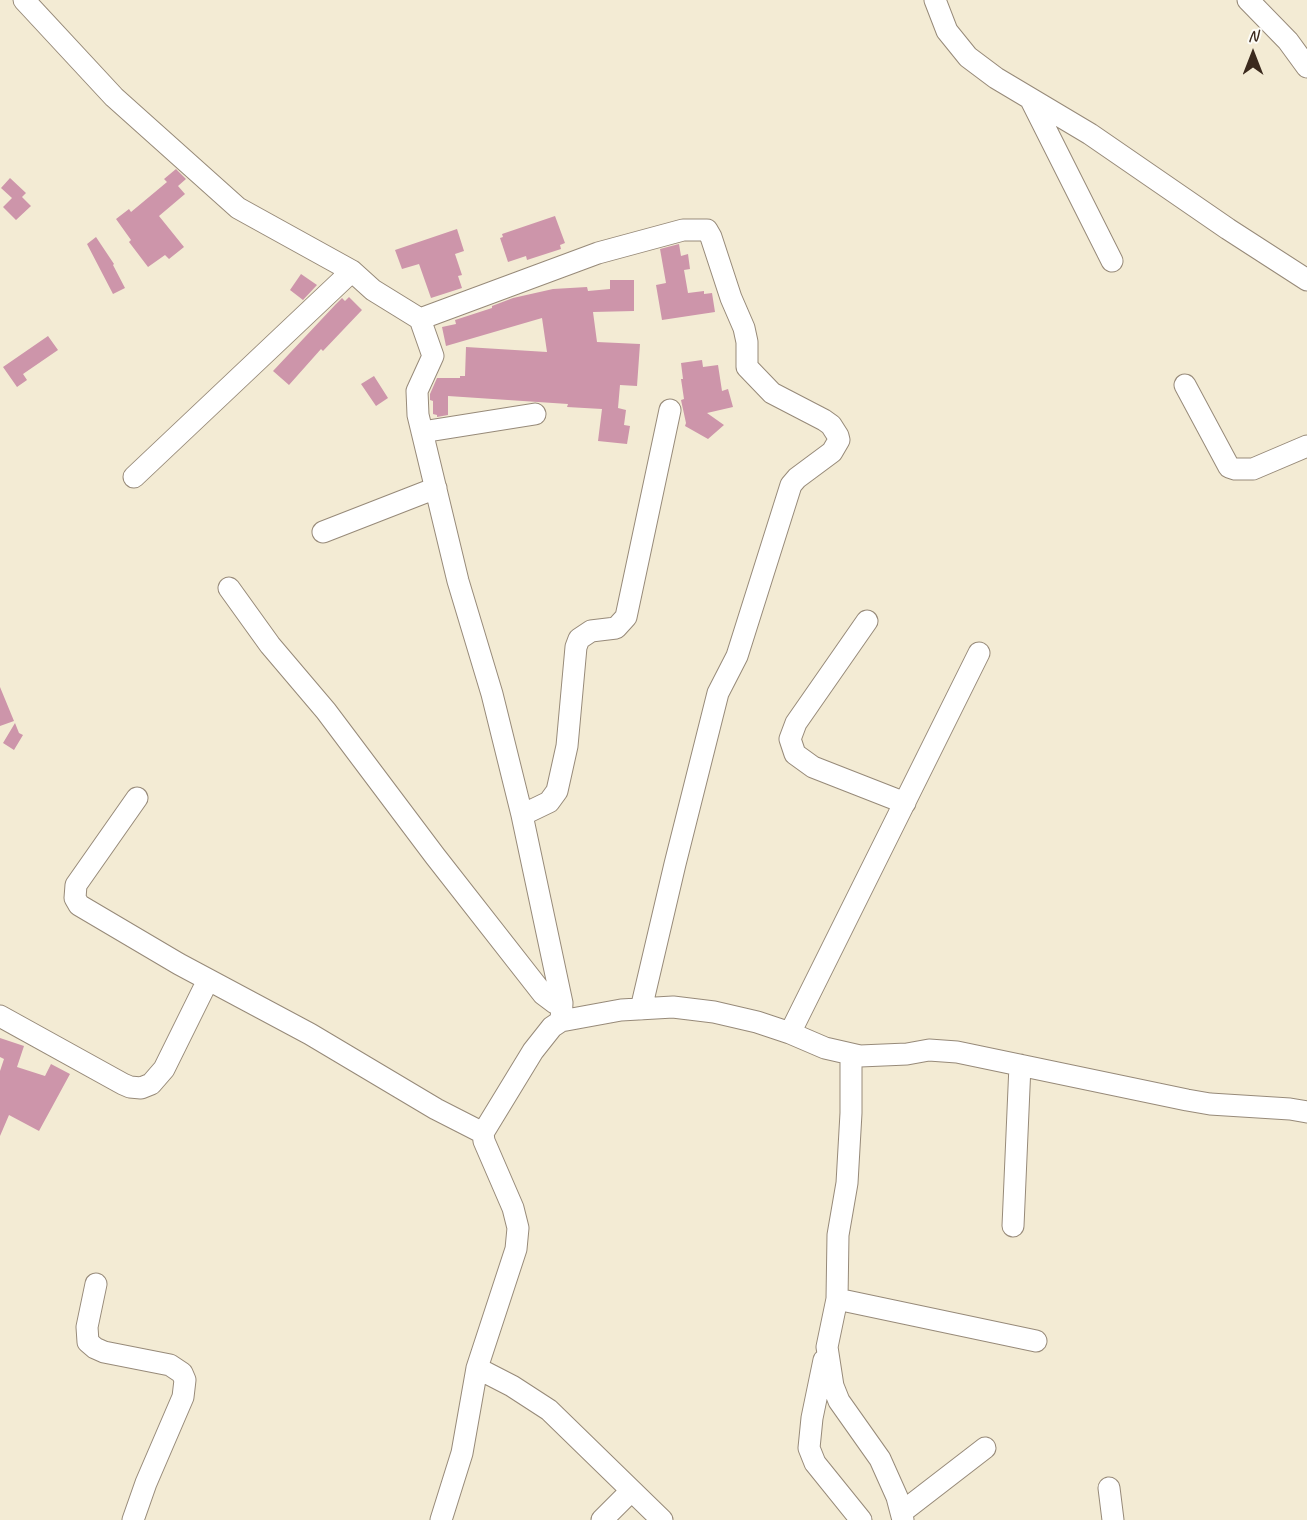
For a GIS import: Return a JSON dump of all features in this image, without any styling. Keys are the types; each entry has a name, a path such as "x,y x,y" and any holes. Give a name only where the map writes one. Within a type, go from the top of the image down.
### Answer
{"street":[{"path":"24,0 114,97 238,208 352,271 373,290 420,319 433,356 417,391 418,415 458,581 492,694 522,815 562,1012 533,1051 483,1133 484,1142 513,1208 518,1228 516,1249 477,1368 462,1453 441,1520"},
{"path":"935,0 947,31 968,57 996,78 1090,134 1307,280"},
{"path":"1248,0 1288,41 1307,67"},
{"path":"1031,100 1112,261"},
{"path":"420,319 598,253 683,230 707,230 744,328 747,342 747,367 772,393 831,424 838,436 832,452 791,485 737,656 718,693 641,1009"},
{"path":"134,477 352,271"},
{"path":"1185,385 1229,467 1253,469 1307,446"},
{"path":"522,815 549,802 557,791 567,746 576,648 579,639 591,632 616,628 626,617 670,410"},
{"path":"422,432 535,414"},
{"path":"323,532 436,488"},
{"path":"229,588 270,645 326,711 543,994 562,1012"},
{"path":"867,621 796,723 790,739 795,754 813,767 905,803"},
{"path":"790,1033 979,653"},
{"path":"137,798 76,885 75,898 79,905 436,1109 483,1133"},
{"path":"0,1017 123,1084 141,1088 151,1084 164,1069 208,980"},
{"path":"562,1012 673,1007 714,1012 757,1022 825,1048 860,1056 907,1054 929,1050 957,1052 1186,1100 1307,1112"},
{"path":"851,1054 848,1172 837,1235 837,1299 808,1448 814,1463 861,1520"},
{"path":"1013,1226 1020,1065"},
{"path":"96,1284 87,1327 88,1342 104,1352 170,1365 182,1373 185,1380 183,1397 146,1483 133,1520"},
{"path":"837,1299 1036,1341"},
{"path":"827,1347 838,1401 880,1459 897,1497 902,1516 985,1448"},
{"path":"477,1368 512,1386 549,1410 662,1520"},
{"path":"1109,1488 1113,1520"},
{"path":"602,1520 631,1491"}],"building":[{"path":"176,169 186,179 178,186 185,194 159,216 184,247 169,259 165,255 148,267 129,242 131,240 116,219 129,209 131,212 167,182 164,179"},
{"path":"10,178 26,193 22,197 31,206 16,220 3,207 12,198 1,188"},
{"path":"555,216 565,243 560,245 561,249 527,260 526,256 508,262 500,238 503,237 502,234"},
{"path":"457,229 464,251 455,254 462,275 458,276 462,288 431,298 419,264 402,269 395,250"},
{"path":"96,237 114,264 125,288 113,294 87,244"},
{"path":"679,244 681,256 688,254 690,269 684,270 688,293 704,291 704,294 712,293 715,312 662,320 656,285 666,283 660,249"},
{"path":"301,274 317,285 303,300 290,290"},
{"path":"610,280 634,280 634,311 593,312 597,342 640,344 637,386 620,385 618,408 626,410 624,425 630,426 627,444 598,441 602,409 567,407 568,404 448,396 448,415 437,417 433,414 433,401 430,400 430,394 437,378 465,376 466,347 547,352 542,318 446,346 442,327 456,324 455,320 492,308 492,306 513,298 553,289 587,287 588,291 610,289"},
{"path":"349,297 362,310 323,351 321,349 289,385 273,371 342,298 345,301"},
{"path":"48,336 58,350 23,374 27,380 17,387 3,367"},
{"path":"702,360 703,367 718,365 722,391 728,389 733,407 707,413 724,425 708,439 685,426 681,400 684,399 681,363"},
{"path":"374,376 388,398 376,406 361,384"},
{"path":"0,687 14,721 0,726"},
{"path":"15,723 19,733 23,735 14,750 3,743"},
{"path":"0,1038 24,1046 17,1067 45,1076 51,1064 70,1074 39,1131 9,1115 0,1136 0,1071 4,1059 0,1057"}]}
